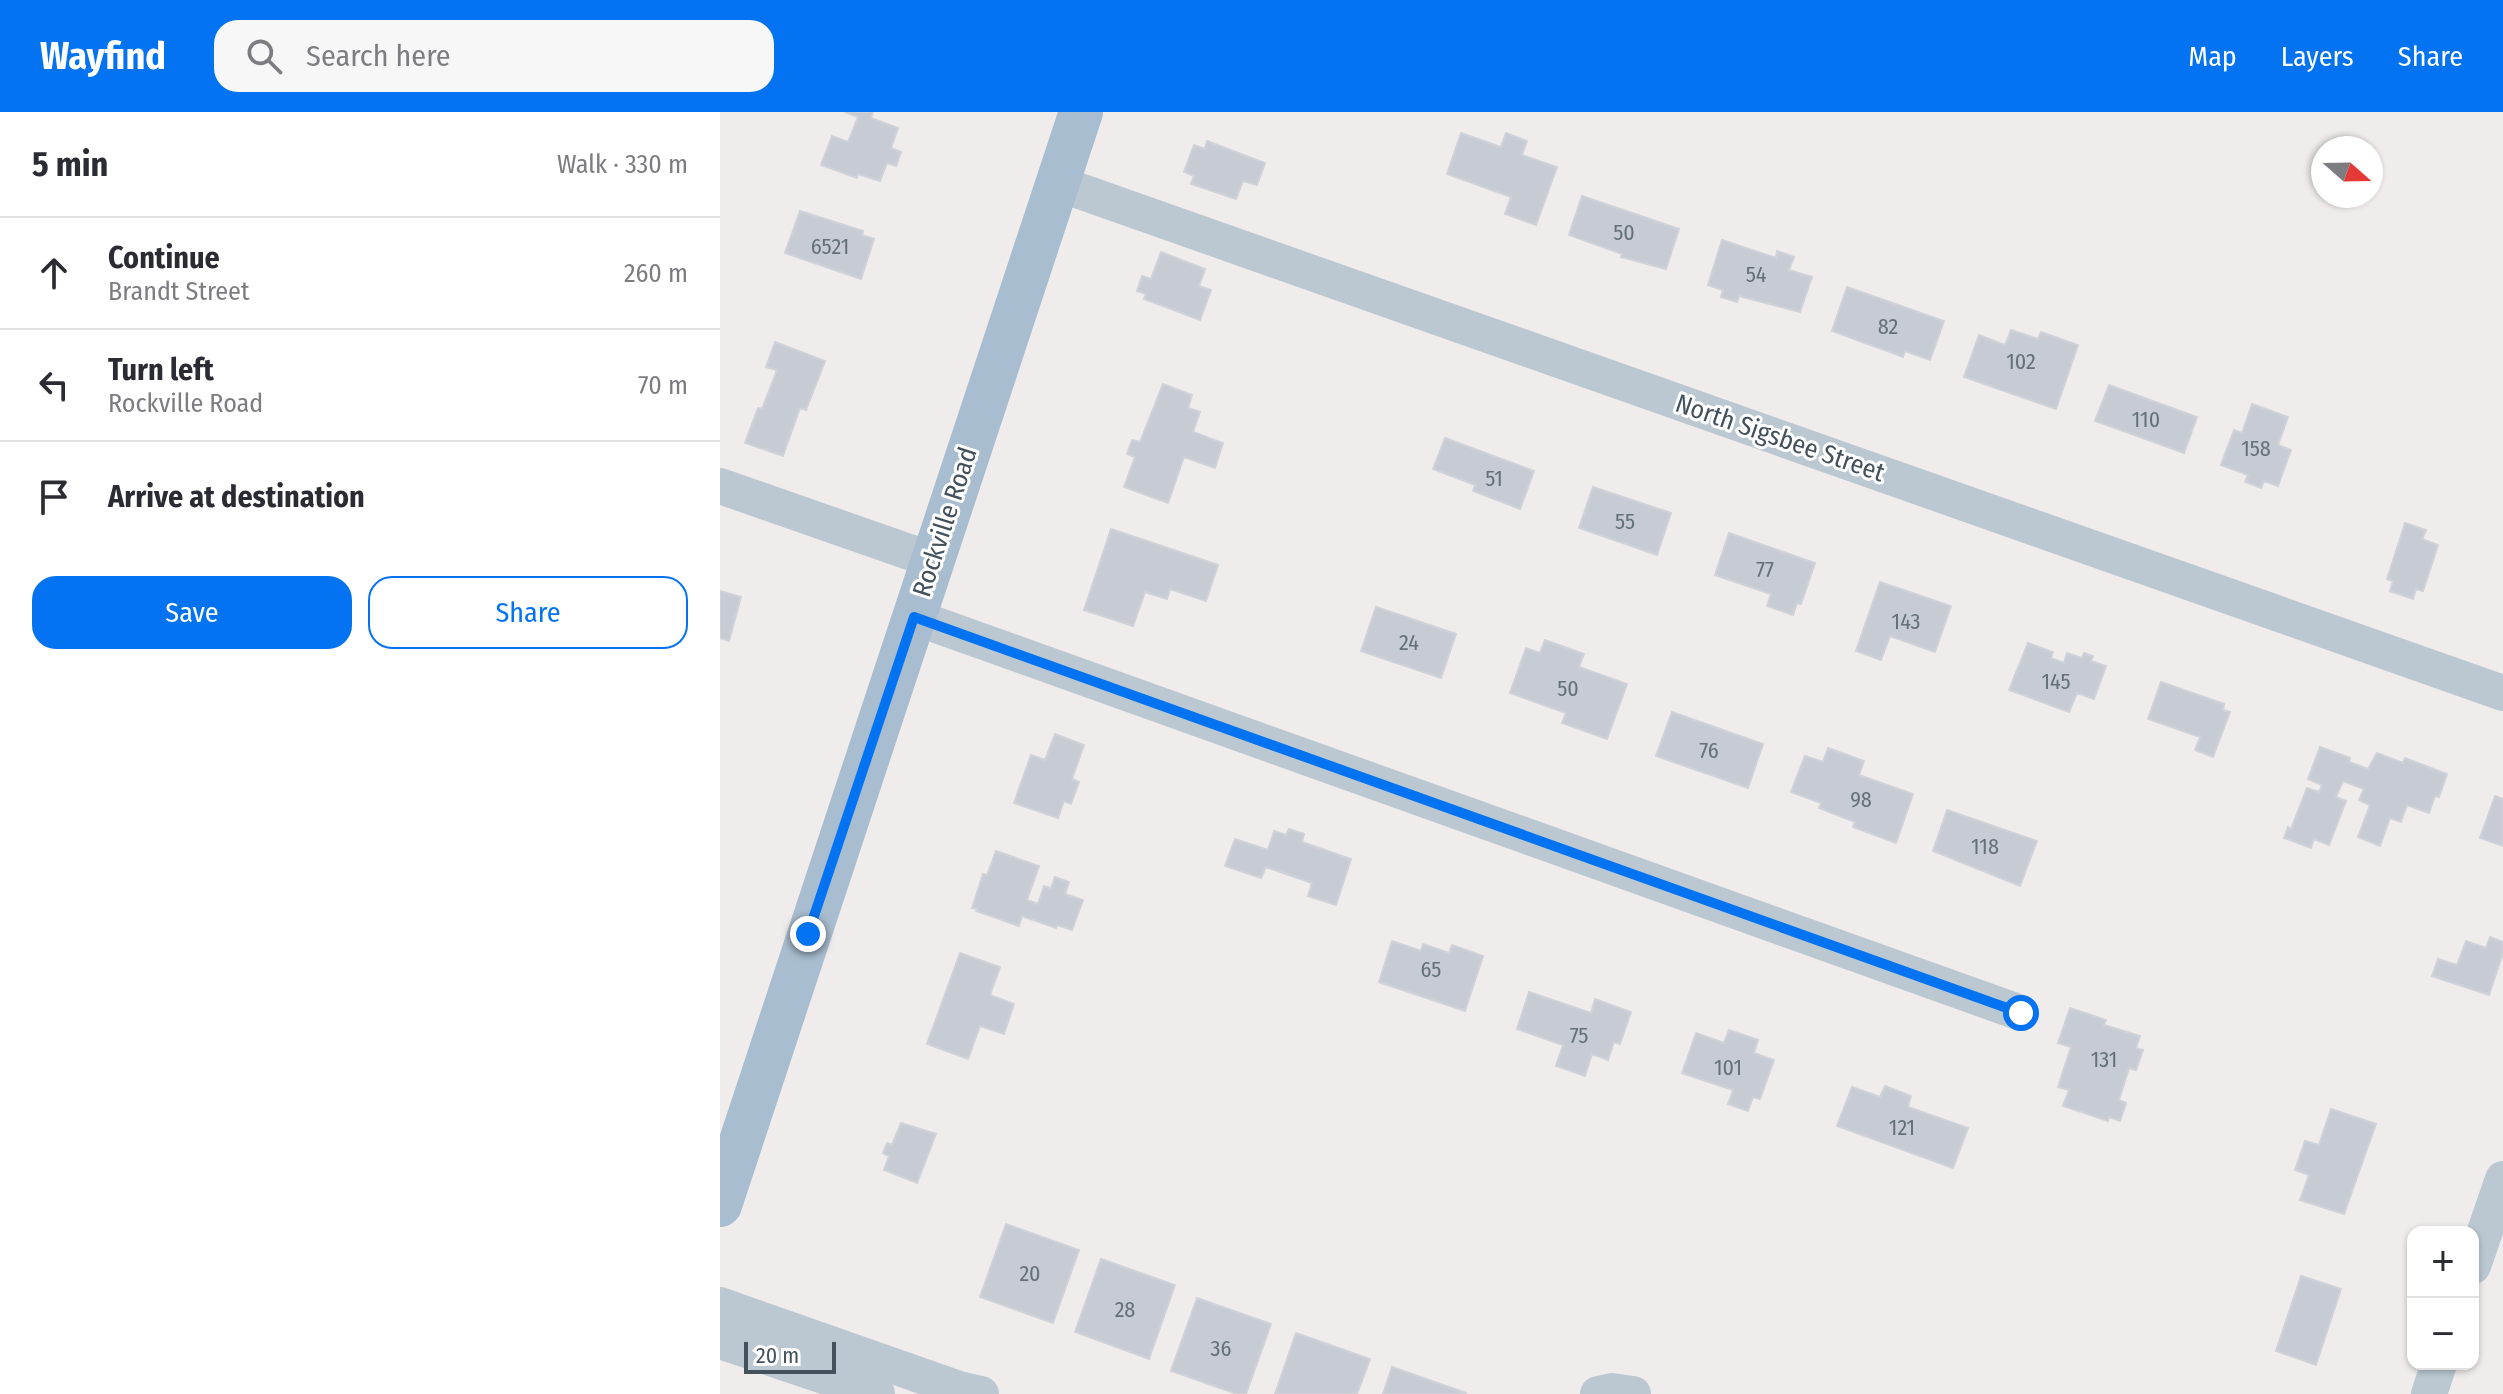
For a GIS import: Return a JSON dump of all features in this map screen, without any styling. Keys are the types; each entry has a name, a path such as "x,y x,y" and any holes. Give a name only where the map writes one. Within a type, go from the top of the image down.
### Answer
{"main road":[{"name":"Rockville Road","path":"720,1205 1081,112"}],"street":[{"name":"North Sigsbee Street","path":"1057,183 2503,693"},
{"path":"720,486 932,560"},
{"path":"914,617 2021,1013"},
{"path":"2479,1249 2503,1179"},
{"path":"720,1305 981,1394"},
{"path":"720,1341 877,1394"},
{"path":"2429,1394 2437,1370"},
{"path":"1598,1394 1612,1391 1633,1394"}],"building":[{"path":"845,112 873,112 871,118 898,128 891,148 901,152 896,166 887,163 880,181 858,174 857,178 821,165 832,136 848,142 858,117"},
{"path":"1461,133 1501,147 1506,133 1527,141 1522,155 1557,167 1536,225 1505,214 1511,197 1447,174"},
{"path":"1207,141 1265,163 1257,185 1243,181 1236,199 1191,184 1194,176 1184,172 1194,145 1205,149"},
{"path":"1582,196 1679,229 1666,269 1621,257 1622,254 1569,235"},
{"path":"800,211 863,231 862,235 874,239 861,279 785,253"},
{"path":"1722,240 1776,258 1777,251 1794,257 1789,270 1812,277 1800,312 1739,296 1737,302 1721,297 1723,290 1708,285"},
{"path":"1161,252 1205,269 1199,286 1211,290 1200,320 1144,299 1146,294 1137,291 1142,276 1151,279"},
{"path":"1847,287 1944,321 1930,360 1905,351 1903,357 1832,331"},
{"path":"2011,330 2038,339 2041,332 2078,345 2056,409 1964,377 1979,335 2005,345"},
{"path":"775,342 825,361 806,410 800,408 783,456 745,443 777,370 766,367"},
{"path":"1163,384 1192,395 1188,408 1200,412 1193,432 1223,443 1215,468 1184,457 1168,503 1124,487 1135,457 1127,454 1132,440 1140,442"},
{"path":"2109,385 2197,417 2184,453 2095,421"},
{"path":"2252,404 2288,417 2278,445 2291,450 2278,486 2264,481 2261,488 2245,482 2248,475 2221,465 2234,430 2242,433"},
{"path":"1445,438 1534,471 1520,509 1473,491 1475,485 1433,469"},
{"path":"1593,487 1671,513 1657,555 1579,528"},
{"path":"2405,523 2426,530 2422,539 2438,545 2423,591 2416,589 2413,599 2390,591 2393,581 2387,579"},
{"path":"1111,529 1218,565 1206,601 1170,589 1167,599 1145,592 1133,626 1084,610"},
{"path":"1729,533 1815,563 1801,604 1797,603 1793,615 1767,606 1771,594 1715,575"},
{"path":"1880,582 1951,606 1935,652 1890,636 1881,660 1856,651"},
{"path":"720,591 741,597 729,641 720,638"},
{"path":"1376,607 1456,634 1441,678 1361,651"},
{"path":"1545,640 1584,654 1579,667 1627,684 1607,739 1562,723 1566,713 1510,693 1526,648 1540,653"},
{"path":"2028,643 2053,652 2051,658 2064,663 2067,653 2082,658 2084,653 2093,656 2091,661 2106,666 2094,699 2077,693 2069,712 2009,690"},
{"path":"2161,682 2224,704 2223,710 2230,712 2213,757 2195,750 2200,737 2148,719"},
{"path":"1672,712 1763,744 1748,788 1656,756"},
{"path":"1055,734 1084,745 1072,779 1079,782 1071,804 1064,801 1058,818 1014,803 1031,755 1045,760"},
{"path":"2320,747 2350,758 2349,762 2368,769 2377,753 2403,763 2405,758 2447,774 2429,813 2407,805 2401,822 2390,818 2380,846 2358,837 2370,805 2359,800 2364,789 2343,781 2336,797 2346,801 2329,845 2314,839 2311,848 2284,838 2288,827 2291,829 2307,788 2319,792 2322,785 2308,779"},
{"path":"1828,748 1864,761 1859,775 1913,794 1896,843 1853,827 1855,822 1819,808 1821,803 1791,792 1805,756 1823,762"},
{"path":"2495,796 2503,799 2503,846 2480,838"},
{"path":"1947,810 2037,841 2020,886 1933,851"},
{"path":"1289,829 1304,834 1302,842 1351,859 1336,905 1308,896 1312,883 1266,867 1261,878 1225,866 1235,839 1268,850 1274,831 1286,835"},
{"path":"996,851 1039,866 1027,900 1038,904 1044,886 1051,888 1055,877 1069,882 1065,894 1083,900 1072,930 1022,916 1019,926 972,908 983,874 987,875"},
{"path":"2490,937 2503,942 2503,953 2489,995 2432,976 2438,959 2457,965 2466,941 2486,948"},
{"path":"1392,941 1421,951 1423,944 1449,953 1452,945 1483,956 1465,1011 1379,982"},
{"path":"960,953 1000,967 990,995 1014,1004 1004,1034 980,1026 968,1059 927,1044"},
{"path":"1529,992 1591,1013 1595,999 1631,1012 1620,1044 1614,1042 1608,1060 1592,1054 1585,1076 1556,1066 1563,1045 1517,1029"},
{"path":"2070,1008 2106,1020 2104,1025 2140,1036 2136,1048 2143,1050 2136,1070 2129,1068 2119,1100 2126,1103 2120,1121 2109,1117 2108,1121 2063,1106 2069,1090 2058,1087 2071,1047 2058,1043"},
{"path":"1729,1030 1758,1040 1754,1053 1774,1060 1760,1099 1753,1097 1748,1111 1728,1104 1733,1090 1682,1073 1696,1033 1724,1043"},
{"path":"1885,1086 1911,1096 1908,1107 1968,1128 1953,1168 1837,1126 1852,1087 1880,1097"},
{"path":"2331,1109 2376,1124 2344,1214 2300,1200 2309,1175 2295,1170 2305,1141 2319,1145"},
{"path":"901,1123 936,1134 917,1183 884,1170 889,1156 883,1153 887,1143 892,1145"},
{"path":"1006,1224 1079,1250 1053,1323 980,1297"},
{"path":"1101,1259 1175,1285 1149,1359 1075,1332"},
{"path":"2301,1276 2341,1289 2316,1365 2276,1351"},
{"path":"1197,1298 1271,1324 1246,1394 1237,1394 1171,1371"},
{"path":"1296,1333 1370,1359 1357,1394 1275,1394"},
{"path":"1392,1367 1466,1393 1383,1394"}],"route":[{"path":"808,934 914,617 2021,1013"}]}
